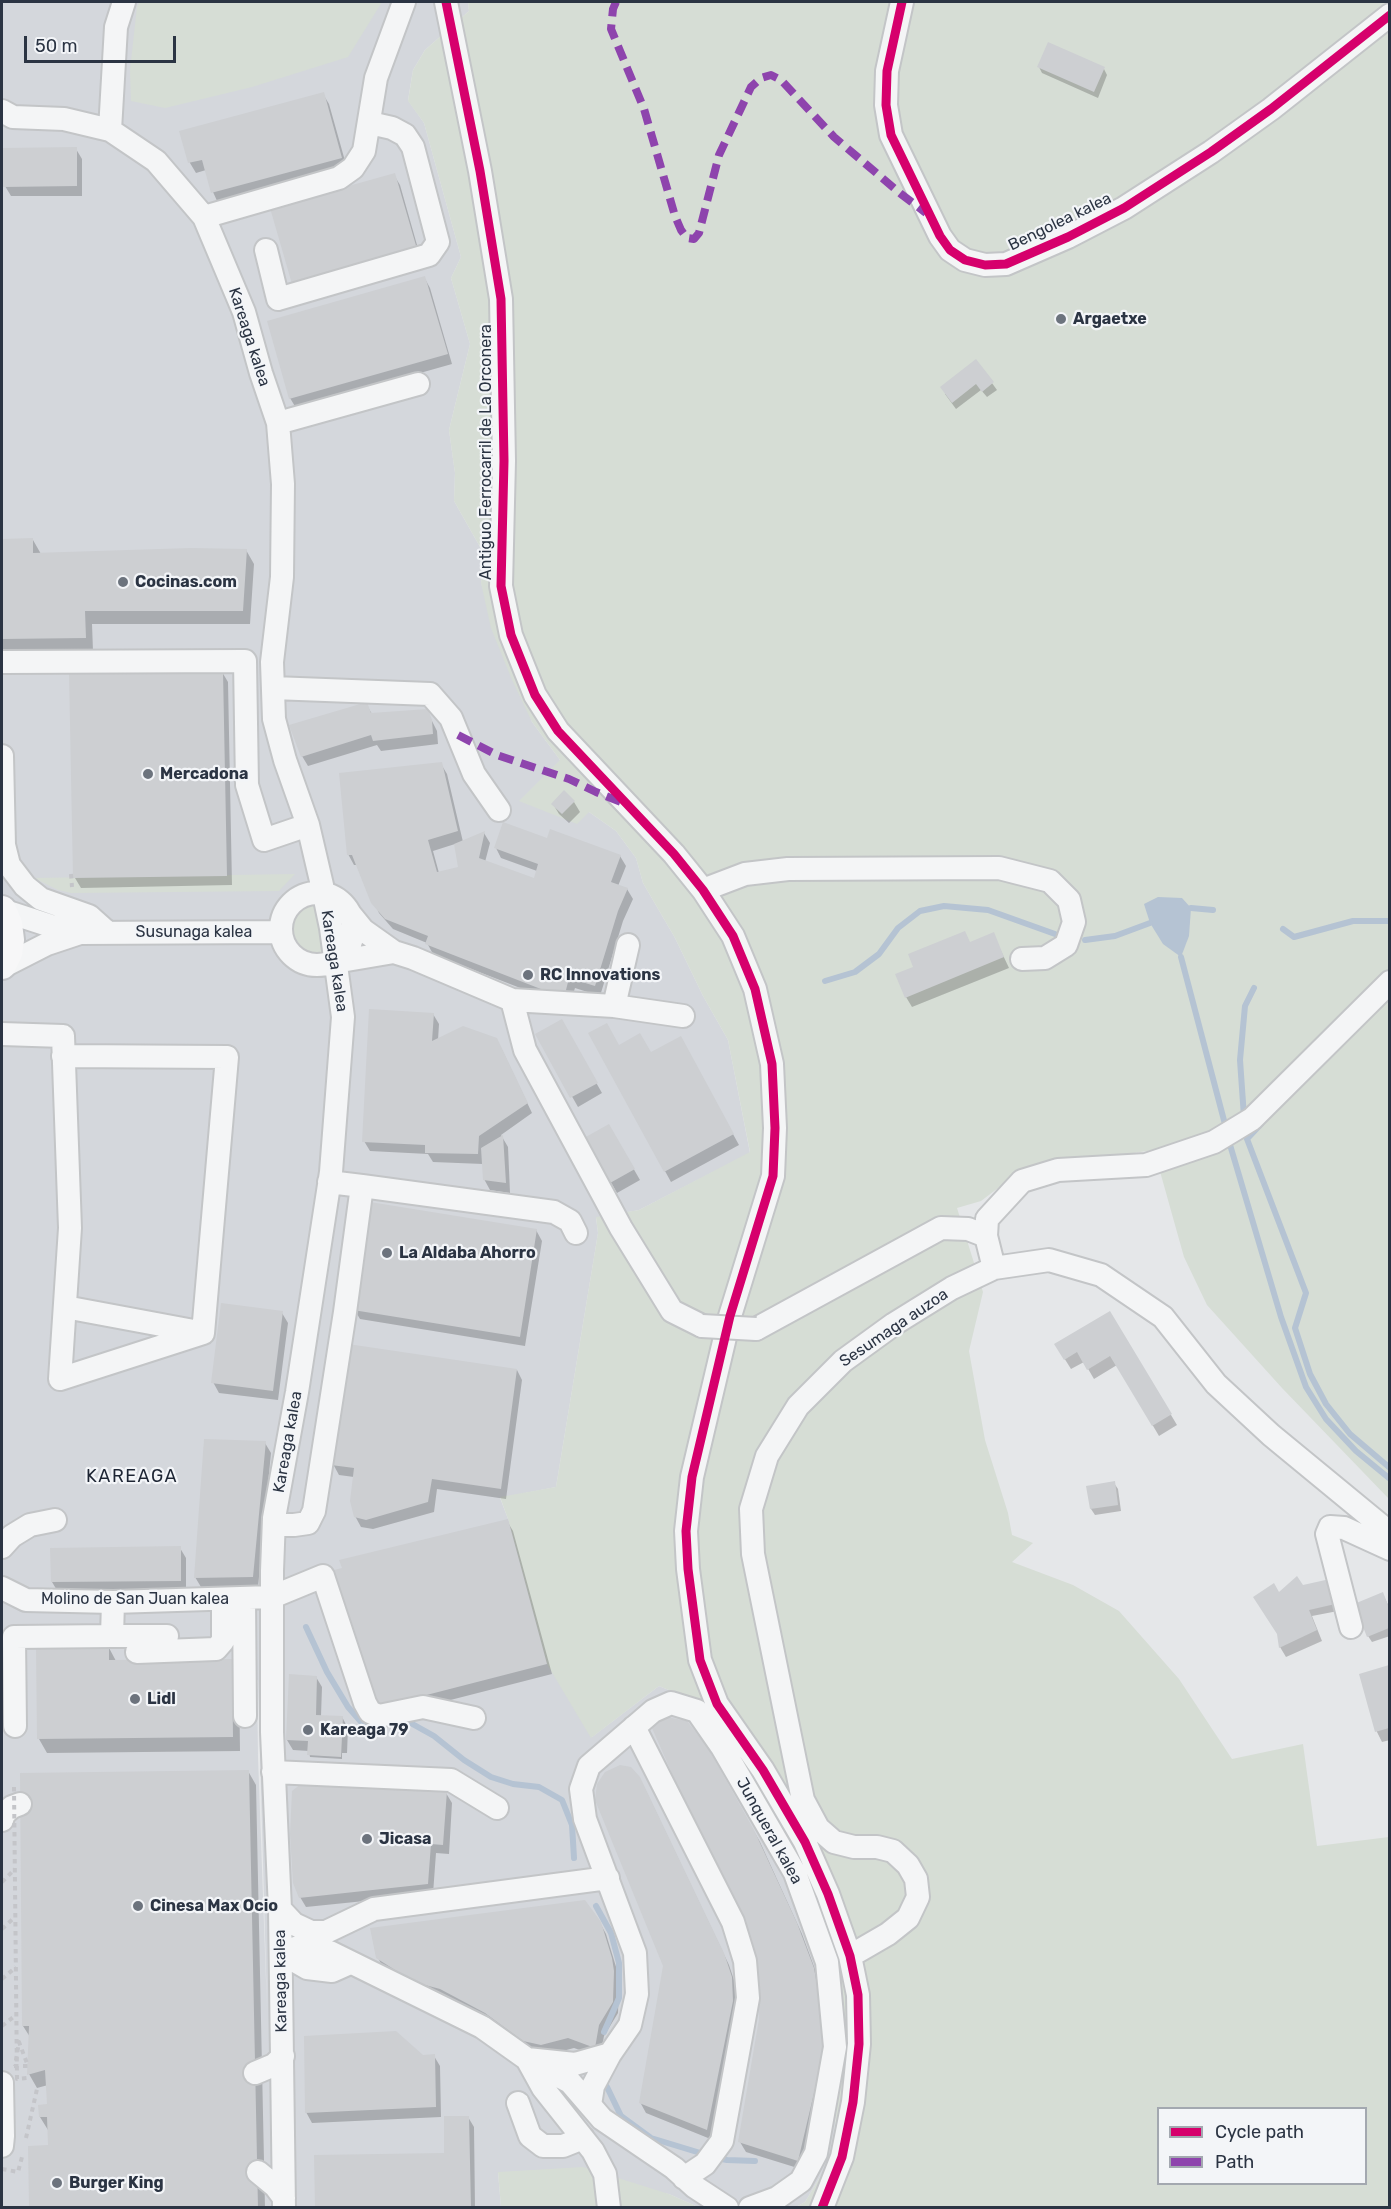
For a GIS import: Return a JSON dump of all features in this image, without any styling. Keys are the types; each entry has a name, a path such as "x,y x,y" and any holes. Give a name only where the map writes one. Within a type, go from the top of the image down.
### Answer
{"main road":[{"path":"2,910 8,924 10,940 8,953 2,966"}],"street":[{"path":"110,130 116,27 124,2"},
{"path":"204,217 339,178 353,168 364,152 376,78 404,2"},
{"name":"Antiguo Ferrocarril de La Orconera","path":"446,2 480,171 501,299 504,461 501,586 511,635 535,695 558,731 570,747 674,854 703,890 733,936 754,989 772,1064 775,1128 774,1176 730,1316 692,1477 686,1530 688,1569 700,1660 717,1704 812,1835 828,1894 850,1956 858,1995 859,2034 853,2102 842,2157 822,2208"},
{"name":"Bengolea kalea","path":"902,2 887,71 886,105 891,135 940,236 950,250 965,260 985,265 1006,264 1068,237 1124,208 1211,152 1271,109 1389,15"},
{"name":"Kareaga kalea","path":"5,117 64,119 110,130 156,161 204,217 244,312 278,423 283,484 282,566 272,662 274,719 308,825 324,894 343,1017 329,1182 274,1525 273,1772 280,1909 284,2203"},
{"path":"266,249 279,299 429,255 438,242 413,147 405,135 392,128 370,123"},
{"path":"278,423 418,384"},
{"path":"2,662 245,661 247,785 264,840 308,825"},
{"path":"273,688 430,694 451,718 474,774 499,810"},
{"path":"2,756 4,845 9,865 24,886 41,898 89,916 108,933"},
{"path":"703,890 746,874 788,869 999,868 1050,881 1069,900 1074,922 1066,945 1045,958 1022,959"},
{"path":"393,952 310,965 298,960 283,943 280,932 283,916 289,905 305,895 324,894 336,899 363,930 393,952 413,958 512,1000 614,1006 683,1016"},
{"path":"2,910 80,933"},
{"path":"335,962 345,952 351,941 353,926 350,914"},
{"name":"Susunaga kalea","path":"80,933 280,932"},
{"path":"2,966 47,944 80,933"},
{"path":"614,1006 628,945"},
{"path":"994,1268 986,1236 987,1219 1022,1181 1058,1170 1146,1164 1214,1142 1252,1119 1389,982"},
{"path":"512,1000 525,1050 621,1228 672,1311 702,1326 756,1329 941,1228 968,1229 986,1236"},
{"path":"2,1034 63,1035 70,1228 60,1378 203,1333"},
{"path":"63,1056 227,1057 203,1333"},
{"path":"329,1182 554,1212 570,1221 576,1233"},
{"path":"274,1525 308,1523 314,1511 362,1186"},
{"name":"Sesumaga auzoa","path":"850,1956 888,1934 908,1918 918,1897 916,1879 908,1865 893,1851 877,1847 854,1847 812,1835 753,1554 751,1509 766,1456 798,1406 843,1361 894,1324 952,1288 994,1268 1049,1260 1101,1275 1163,1317 1216,1384 1271,1435 1389,1533"},
{"path":"65,1307 203,1333"},
{"path":"2,1546 12,1536 30,1525 55,1520"},
{"path":"1351,1627 1327,1534 1330,1527 1344,1528 1389,1550"},
{"path":"272,1597 323,1576 370,1712 379,1716 423,1707 474,1719"},
{"name":"Molino de San Juan kalea","path":"2,1588 26,1600 113,1602 272,1597"},
{"path":"137,1652 211,1650 220,1647 224,1641 224,1630 234,1598"},
{"path":"234,1598 245,1716"},
{"path":"112,1636 113,1602"},
{"path":"15,1726 14,1637 198,1637"},
{"name":"Junqueral kalea","path":"590,2105 593,2086 610,2054 630,2025 637,1994 635,1953 585,1819 581,1789 589,1766 653,1711 671,1702 697,1711 722,1747 795,1873 827,1962 835,2047 816,2153 801,2181 777,2198 750,2208"},
{"path":"634,1727 734,1922 746,1961 748,1998 723,2141 705,2164 684,2178"},
{"path":"273,1772 451,1780 497,1808"},
{"path":"2,1820 17,1796"},
{"path":"280,1909 294,1924 311,1932 326,1932 374,1909 608,1878"},
{"path":"342,1926 343,1949 350,1963 482,2027 527,2059 570,2082 602,2119 674,2168 695,2187 727,2208"},
{"path":"281,1953 307,1968 332,1971 350,1963"},
{"path":"527,2059 575,2064 610,2054"},
{"path":"255,2073 274,2065 282,2056"},
{"path":"527,2059 543,2088 593,2151 605,2174 609,2208"},
{"path":"2,2146 8,2074"},
{"path":"518,2103 530,2136 543,2146 563,2146 583,2138"},
{"path":"258,2172 275,2186 284,2203"}],"path":[{"path":"17,1796 15,1869 17,2079 27,2078"},
{"path":"2,1882 15,1869"},
{"path":"2,1929 15,1917"},
{"path":"2,1979 16,1967"},
{"path":"2,2026 16,2015"},
{"path":"20,2042 28,2066 8,2074 16,2058 20,2042"}],"shaded area":[{"path":"2,2 468,2 469,11 425,50 413,70 408,100 424,123 461,257 451,278 470,344 449,430 455,473 454,501 484,554 481,583 532,722 560,760 589,812 616,831 636,858 643,883 675,938 703,996 728,1040 750,1153 639,1210 596,1218 598,1233 556,1487 500,1498 592,1737 659,1686 707,1706 804,1868 842,2052 832,2157 805,2202 796,2207 698,2207 669,2194 498,2172 501,2207 2,2208","holes":["258,1680 267,2008 258,1757"]},
{"path":"139,2 382,2 348,57 252,87 165,108 131,101 130,70"},
{"path":"468,2 1389,2 1389,1499 1282,1388 1207,1305 1184,1257 1154,1150 1099,1158 1010,1179 981,1201 957,1208 983,1292 969,1351 985,1440 1008,1513 1012,1535 1033,1543 1012,1562 1073,1585 1119,1611 1179,1679 1232,1759 1303,1744 1317,1846 1389,1837 1389,2207 796,2207 805,2202 832,2157 842,2052 838,1967 707,1706 659,1686 591,1738 547,1664 500,1497 556,1487 598,1233 596,1217 639,1210 750,1152 728,1040 703,996 675,938 643,883 636,858 616,831 589,812 577,824 519,801 560,760 532,722 512,680 491,628 481,583 484,554 454,501 455,473 449,430 470,344 451,278 461,257 424,123 408,101 413,70 425,50 469,11"},
{"path":"295,874 279,891 71,893 58,890 34,878"},
{"path":"307,904 319,905 329,954 311,956 299,950 292,939 291,923 296,910"},
{"path":"583,2167 669,2194 698,2207 501,2207 498,2172"}],"water":[{"path":"1158,897 1182,898 1191,908 1189,936 1181,957 1163,944 1150,923 1144,904"}],"building":[{"path":"1048,42 1105,67 1094,92 1037,67"},
{"path":"324,92 342,158 211,193 202,160 188,163 179,131"},
{"path":"77,147 77,186 3,187 3,148"},
{"path":"395,173 417,249 292,284 270,208"},
{"path":"425,276 448,354 289,399 267,321"},
{"path":"976,359 994,382 982,392 976,384 952,403 940,387"},
{"name":"Cocinas.com","path":"33,538 33,553 191,548 247,549 243,611 85,611 86,638 2,639 2,539"},
{"name":"Mercadona","path":"223,671 227,876 73,878 69,673"},
{"path":"367,702 371,713 428,709 433,734 373,741 371,735 301,757 289,725"},
{"path":"442,762 458,831 428,840 437,872 458,867 454,844 485,831 479,858 534,878 538,864 494,848 503,822 547,838 550,829 621,855 611,882 628,888 618,911 595,986 569,978 564,998 425,944 428,936 385,919 371,903 352,855 347,855 339,773"},
{"path":"564,790 575,801 562,814 551,804"},
{"path":"965,931 970,942 994,932 1004,957 905,998 895,974 913,967 908,954"},
{"path":"369,1009 434,1013 432,1041 463,1026 497,1038 528,1103 479,1136 478,1154 425,1153 425,1145 362,1142"},
{"path":"562,1019 598,1083 570,1098 535,1034"},
{"path":"607,1023 619,1045 640,1033 651,1052 681,1036 734,1134 664,1172 588,1033"},
{"path":"609,1124 635,1169 610,1183 584,1138"},
{"path":"503,1135 506,1183 483,1180 481,1148"},
{"path":"370,1202 537,1229 520,1337 353,1310"},
{"path":"221,1303 283,1311 273,1391 211,1383"},
{"path":"1110,1311 1172,1414 1152,1426 1110,1356 1087,1370 1077,1352 1064,1360 1054,1344"},
{"path":"348,1344 517,1369 501,1489 432,1479 428,1502 366,1520 354,1517 350,1501 354,1468 331,1465"},
{"path":"204,1439 266,1441 253,1577 194,1578"},
{"path":"1115,1481 1118,1505 1090,1509 1086,1486"},
{"path":"508,1519 547,1664 376,1708 368,1701 334,1570 342,1568 339,1560"},
{"path":"181,1546 181,1581 51,1582 50,1548"},
{"path":"1297,1576 1303,1585 1330,1579 1335,1604 1309,1610 1317,1630 1279,1648 1277,1634 1253,1597 1274,1583 1279,1592"},
{"path":"1383,1592 1389,1608 1389,1628 1367,1637 1354,1604"},
{"name":"Lidl","path":"109,1645 109,1660 232,1659 233,1737 37,1739 36,1646"},
{"path":"1389,1665 1389,1728 1375,1732 1359,1674"},
{"path":"289,1674 317,1676 316,1715 343,1716 341,1757 307,1755 308,1741 286,1740"},
{"path":"662,1716 687,1721 708,1748 754,1830 797,1923 814,1968 823,2019 822,2059 798,2161 738,2142 759,2019 757,1975 750,1939 652,1728"},
{"path":"620,1765 631,1767 640,1777 724,1953 732,1977 733,2001 707,2130 639,2103 663,1966 595,1800 597,1784 605,1772"},
{"path":"249,1770 258,2208 29,2208 28,2146 48,2145 47,2117 39,2117 38,2105 47,2104 45,2070 27,2075 29,2026 22,2026 20,1773"},
{"name":"Jicasa","path":"301,1784 447,1791 443,1845 431,1844 428,1884 299,1898 293,1883 290,1834 292,1791"},
{"path":"585,1900 601,1922 614,1971 613,2002 599,2025 595,2048 568,2038 541,2045 523,2041 485,2013 440,1989 414,1982 376,1958 370,1928"},
{"path":"396,2031 423,2055 435,2054 436,2107 305,2113 304,2036"},
{"path":"444,2116 469,2116 471,2208 315,2208 314,2155 444,2153"}],"waterway":[{"path":"825,981 855,972 879,954 898,928 920,911 944,906 988,910 1055,934"},
{"path":"1191,908 1213,910"},
{"path":"1283,929 1294,937 1353,921 1390,921"},
{"path":"1085,940 1115,936 1150,923"},
{"path":"1181,957 1226,1128"},
{"path":"1244,1117 1240,1060 1245,1006 1254,988"},
{"path":"1247,1139 1261,1124"},
{"path":"1246,1130 1247,1139 1306,1293 1295,1328 1310,1374 1326,1404 1350,1434 1390,1468"},
{"path":"1228,1138 1281,1317 1306,1387 1326,1419 1356,1451 1390,1479"},
{"path":"306,1627 327,1672 348,1707 362,1723 380,1725"},
{"path":"402,1722 407,1721 434,1736 464,1760 491,1777 513,1784 539,1787 562,1800 572,1825 574,1858"},
{"path":"596,1906 611,1933 619,1963 619,1998 604,2032"},
{"path":"607,2087 621,2116 651,2138 707,2155"},
{"path":"717,2158 755,2161"}],"marked path":[{"path":"616,2 611,29 644,109 675,216 687,238 694,239 699,233 719,155 751,87 761,78 771,75 781,80 834,137 926,213"},
{"path":"458,735 497,755 569,779 621,802"}],"cycle path":[{"path":"446,2 480,171 501,299 504,461 501,586 511,635 535,695 558,731 674,854 703,890 733,936 755,989 772,1064 775,1128 773,1176 730,1316 692,1477 686,1531 688,1569 700,1660 717,1704 763,1770 805,1842 828,1894 850,1956 858,1995 859,2044 853,2102 842,2157 822,2208"},
{"path":"902,2 887,71 886,105 891,135 940,236 950,250 965,260 985,265 1006,264 1068,237 1124,208 1211,152 1271,109 1390,15"}],"place":[{"name":"Argaetxe","path":"1061,319"},
{"name":"Cocinas.com","path":"123,582"},
{"name":"Mercadona","path":"148,774"},
{"name":"RC Innovations","path":"528,975"},
{"name":"La Aldaba Ahorro","path":"387,1253"},
{"name":"Lidl","path":"135,1699"},
{"name":"Kareaga 79","path":"308,1730"},
{"name":"Jicasa","path":"367,1839"},
{"name":"Cinesa Max Ocio","path":"138,1906"},
{"name":"Burger King","path":"57,2183"}],"district":[{"name":"KAREAGA","path":"132,1477"}]}
